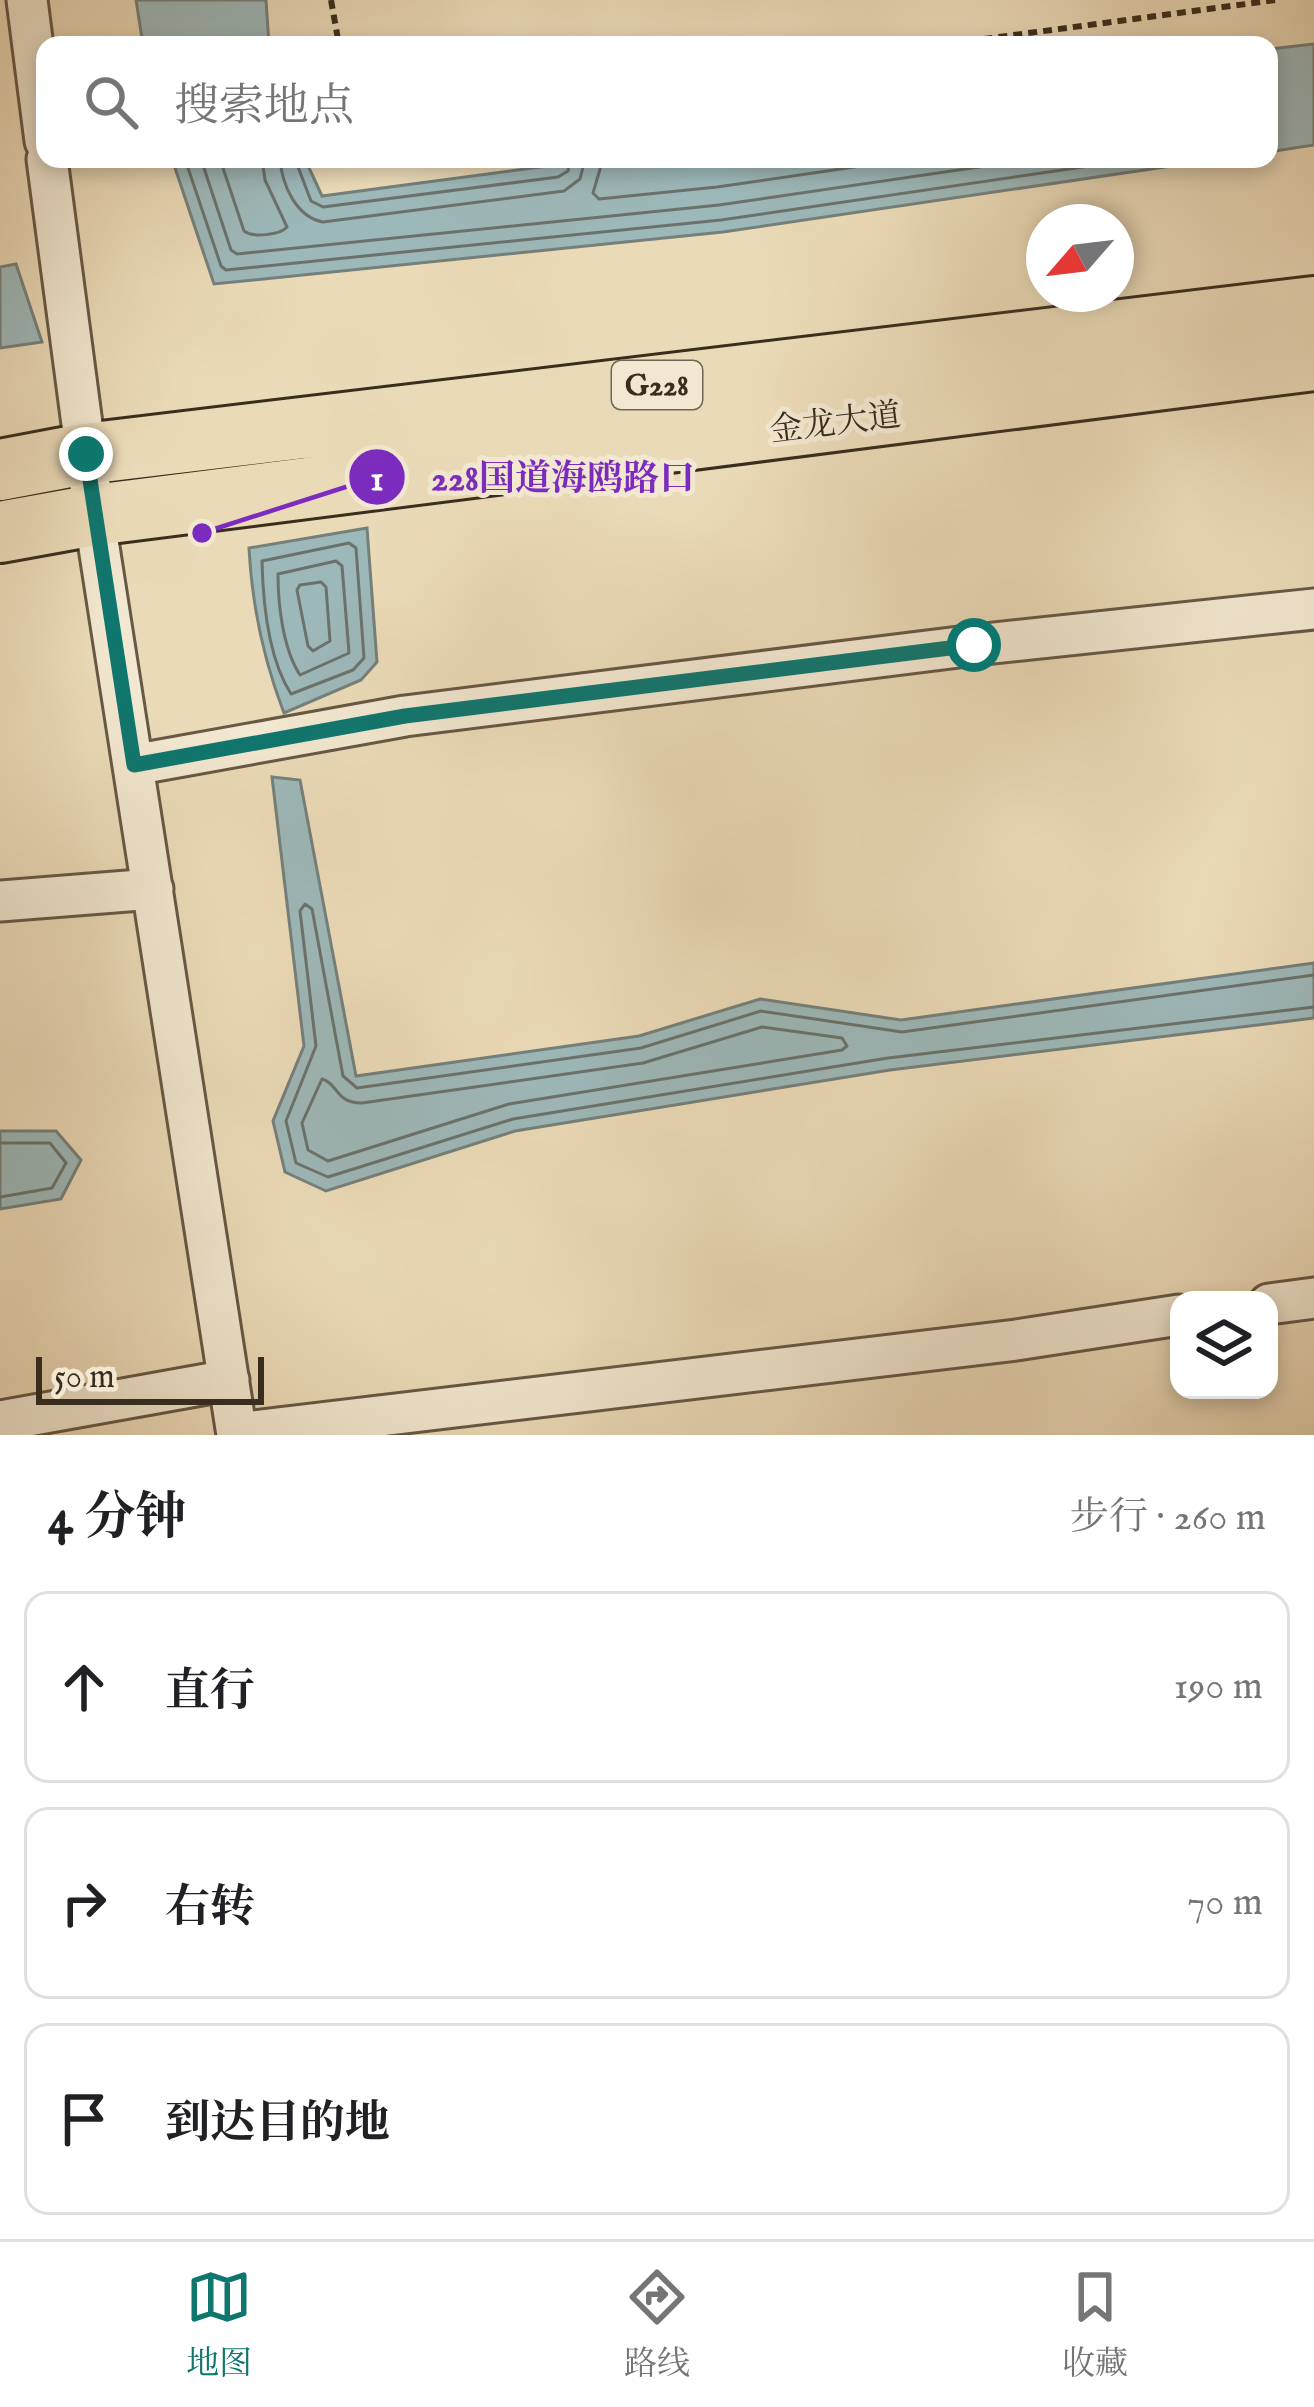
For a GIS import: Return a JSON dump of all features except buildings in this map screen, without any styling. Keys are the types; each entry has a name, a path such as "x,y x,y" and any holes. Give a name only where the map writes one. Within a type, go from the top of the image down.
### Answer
{"highway":[{"name":"金龙大道","path":"0,470 86,454 1314,307"},
{"name":"金龙大道","path":"0,532 94,515 1314,360"}],"street":[{"path":"27,0 18,68 36,116"},
{"path":"48,168 94,515 237,1434 1016,1340 1170,1316"},
{"path":"134,765 405,716 951,648 1314,609"},
{"path":"0,901 153,889"},
{"path":"1278,1303 1314,1298"},
{"path":"0,1421 229,1380"}],"path":[{"path":"332,0 338,36"},
{"path":"1006,36 1276,0"}],"water":[{"path":"136,0 266,0 268,36 142,36"},
{"path":"1314,44 1314,145 1278,151 1278,48"},
{"path":"175,168 309,168 322,196 533,168 1158,168 723,232 214,284"},
{"path":"16,264 42,342 0,348 0,267"},
{"path":"367,528 377,662 361,680 284,713 260,632 249,548"},
{"path":"272,777 300,780 356,1076 639,1036 760,999 901,1020 1314,963 1314,1018 890,1070 515,1131 326,1191 285,1172 273,1121 304,1046"},
{"path":"0,1131 56,1131 81,1160 61,1199 0,1209"}],"place":[{"name":"228国道海鸥路口","path":"202,533"}],"route":[{"path":"86,454 134,765 405,716 974,645"}]}
